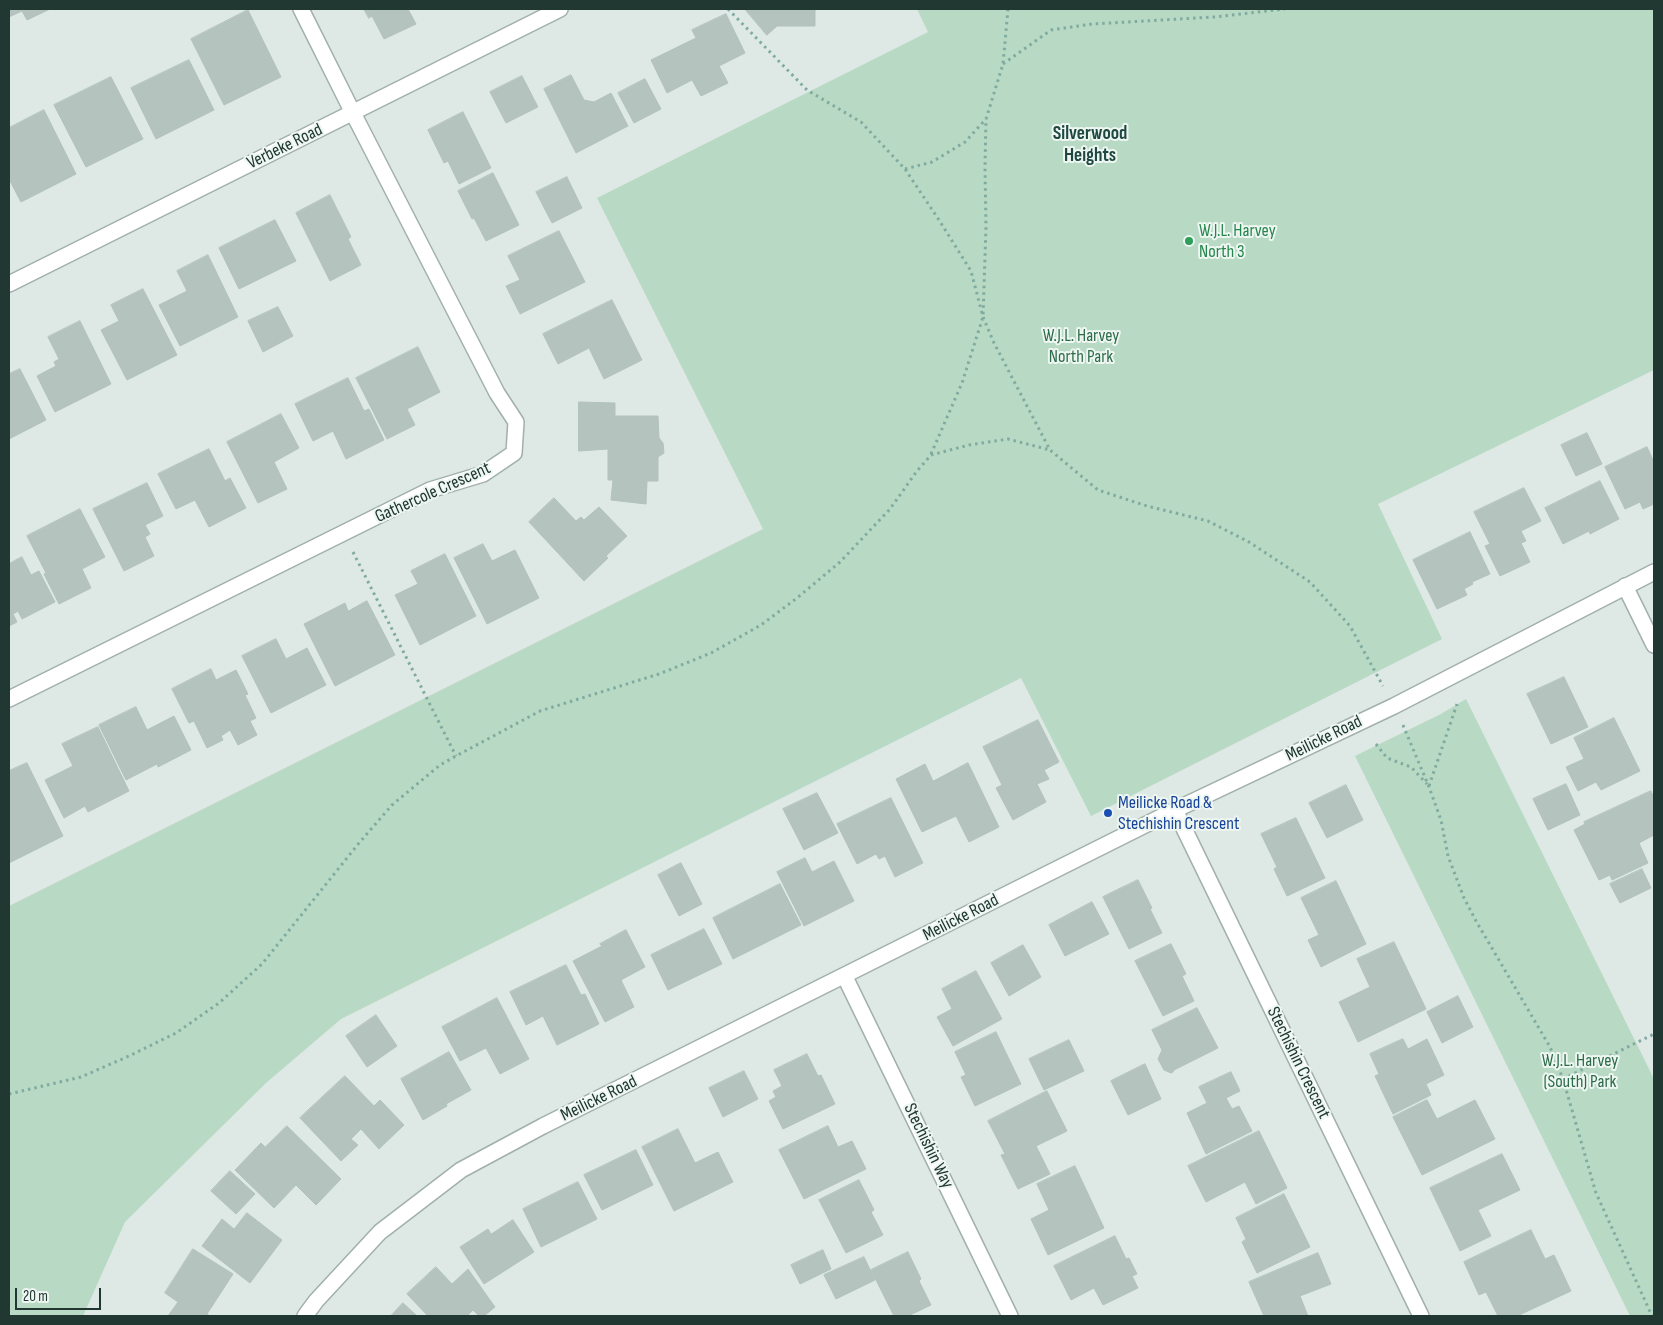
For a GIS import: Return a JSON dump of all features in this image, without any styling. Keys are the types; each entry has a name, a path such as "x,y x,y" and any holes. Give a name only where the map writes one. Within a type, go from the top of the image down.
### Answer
{"street":[{"path":"301,9 353,113"},
{"name":"Verbeke Road","path":"9,284 560,9"},
{"name":"Gathercole Crescent","path":"9,699 430,490 483,474 514,453 516,422 497,393 353,113"},
{"name":"Meilicke Road","path":"305,1316 316,1301 380,1232 460,1170 543,1126 1175,810 1394,706 1654,572"},
{"path":"1625,586 1654,645"},
{"name":"Stechishin Crescent","path":"1175,810 1421,1316"},
{"name":"Stechishin Way","path":"844,976 1010,1316"}],"path":[{"path":"728,9 807,90 861,122 905,169 971,272 983,317 994,343 1050,450 1098,490 1147,506 1208,521 1249,542 1310,582 1350,626 1394,706 1429,787 1441,820 1448,856 1464,898 1480,929 1550,1047 1563,1079 1596,1193 1652,1316"},
{"path":"9,1094 81,1077 176,1033 218,1002 262,964 392,805 440,765 540,711 659,674 711,653 761,625 840,562 890,509 917,470 930,455 962,383 983,317 986,227 986,120 1003,64 1008,9"},
{"path":"1003,64 1051,30 1092,24 1214,17 1285,9"},
{"path":"905,169 932,162 965,142 986,120"},
{"path":"930,455 969,445 1008,439 1050,450"},
{"path":"355,555 456,756"},
{"path":"1429,787 1457,704"},
{"path":"1376,744 1387,758 1411,767 1429,787"},
{"path":"1563,1079 1654,1034"}],"green space":[{"name":"W.J.L. Harvey North Park","path":"917,9 1654,9 1654,370 1378,504 1442,639 1091,816 1021,678 341,1019 266,1083 125,1222 83,1316 9,1316 9,906 763,529 597,198 928,32"},
{"name":"W.J.L. Harvey (South) Park","path":"1466,699 1654,1079 1654,1316 1630,1316 1355,756 1441,714"}],"building":[{"path":"9,9 50,9 27,20 22,11 9,17"},
{"path":"364,9 408,9 416,24 384,39 372,16 369,18"},
{"path":"745,9 815,9 815,26 777,26 767,35"},
{"path":"248,10 281,77 224,105 191,39"},
{"path":"726,14 745,53 719,66 728,83 701,96 692,80 667,93 651,60 696,38 692,30"},
{"path":"189,60 214,110 156,139 131,88"},
{"path":"571,75 584,100 594,102 611,93 628,126 576,153 544,89"},
{"path":"522,76 538,107 506,123 490,92"},
{"path":"111,77 143,139 86,167 54,105"},
{"path":"645,79 661,109 634,123 618,93"},
{"path":"44,110 76,174 21,202 9,179 9,128"},
{"path":"463,112 491,168 459,184 448,161 444,163 428,130"},
{"path":"493,173 519,225 486,241 458,191"},
{"path":"567,177 582,208 552,223 536,192"},
{"path":"330,195 351,237 348,239 361,265 330,281 296,213"},
{"path":"275,220 296,261 239,289 219,248"},
{"path":"559,231 585,282 520,314 506,286 520,280 508,256"},
{"path":"208,255 238,317 180,346 159,305 187,291 177,271"},
{"path":"143,289 177,355 127,380 101,330 119,321 111,305"},
{"path":"612,300 642,360 604,379 589,348 558,364 543,334"},
{"path":"278,307 293,336 263,352 248,321"},
{"path":"80,321 111,384 55,412 37,376 56,366 54,362 59,359 48,337"},
{"path":"418,347 440,392 407,409 415,425 387,439 356,378"},
{"path":"20,369 46,420 9,439 9,374"},
{"path":"348,378 364,411 369,409 384,440 346,459 333,431 313,441 295,404"},
{"path":"579,402 615,403 615,416 658,416 659,438 663,443 664,453 658,457 658,481 647,481 646,504 611,500 613,480 608,480 608,449 579,451"},
{"path":"281,414 299,448 274,462 287,489 258,503 227,442"},
{"path":"1587,433 1602,464 1576,476 1561,445"},
{"path":"1647,447 1654,462 1654,504 1643,509 1640,502 1625,509 1605,467"},
{"path":"209,449 225,481 230,478 246,508 209,527 195,500 176,509 158,474"},
{"path":"1600,481 1619,519 1590,534 1589,531 1563,544 1545,508"},
{"path":"147,483 163,516 145,525 150,534 145,537 154,556 124,571 93,509"},
{"path":"1524,488 1541,521 1521,531 1526,541 1521,543 1530,562 1500,576 1485,546 1490,544 1474,512"},
{"path":"554,498 576,521 581,517 584,520 599,507 627,536 584,581 529,522"},
{"path":"80,509 105,557 82,569 91,588 59,604 27,536"},
{"path":"1470,532 1490,574 1472,582 1473,584 1464,589 1467,595 1437,609 1413,560"},
{"path":"483,544 492,561 515,550 539,598 487,624 454,558"},
{"path":"445,554 476,616 420,645 395,595 418,584 411,571"},
{"path":"22,557 31,575 39,571 55,602 22,619 18,611 13,614 17,622 9,626 9,564"},
{"path":"367,601 395,655 335,686 304,624 345,603 348,611"},
{"path":"276,639 286,659 307,648 326,685 271,713 242,656"},
{"path":"211,669 216,680 236,670 248,694 245,695 256,718 250,721 257,735 238,745 230,730 221,736 223,740 207,748 194,721 189,723 172,689"},
{"path":"1564,677 1588,727 1551,744 1527,694"},
{"path":"136,707 147,730 174,716 191,750 158,767 157,764 126,780 99,725"},
{"path":"1614,718 1640,771 1601,790 1596,782 1578,791 1566,767 1584,759 1574,738"},
{"path":"1038,720 1059,762 1044,770 1049,779 1037,784 1046,802 1013,820 996,788 1002,785 983,747"},
{"path":"98,727 129,791 88,812 85,806 64,818 45,780 73,766 62,744"},
{"path":"27,763 63,836 9,863 9,771"},
{"path":"968,763 999,827 969,842 956,816 922,832 896,779 925,764 933,781"},
{"path":"1566,784 1580,815 1548,830 1533,799"},
{"path":"1346,785 1363,820 1327,838 1309,803"},
{"path":"1651,791 1654,798 1654,835 1639,843 1648,863 1612,880 1610,875 1599,880 1574,830 1585,824 1584,822"},
{"path":"817,793 838,833 804,850 783,809"},
{"path":"891,798 923,863 895,877 885,856 879,859 876,854 857,864 837,824"},
{"path":"1296,818 1325,878 1287,896 1274,869 1277,867 1261,834"},
{"path":"805,858 812,872 834,861 854,901 804,926 777,872"},
{"path":"681,863 702,904 679,916 658,875"},
{"path":"1642,869 1651,888 1620,903 1610,884"},
{"path":"1138,880 1162,933 1129,949 1103,897"},
{"path":"1336,881 1366,944 1321,967 1308,940 1319,935 1301,898"},
{"path":"780,884 801,925 733,959 713,918"},
{"path":"1092,902 1109,934 1065,956 1049,925"},
{"path":"704,929 722,964 668,990 651,955"},
{"path":"626,930 645,967 621,980 634,1007 605,1022 573,961 602,946 600,944"},
{"path":"1394,942 1426,1009 1358,1042 1339,1002 1370,987 1357,959"},
{"path":"1171,944 1186,974 1182,976 1194,1001 1163,1016 1135,961"},
{"path":"1023,945 1041,977 1009,996 991,963"},
{"path":"566,965 581,995 585,994 599,1024 557,1045 543,1016 526,1025 510,992"},
{"path":"976,971 1002,1019 953,1046 937,1017 952,1009 942,989"},
{"path":"1458,996 1473,1027 1442,1043 1427,1012"},
{"path":"497,998 529,1059 500,1074 486,1048 460,1061 442,1027"},
{"path":"1197,1008 1218,1048 1171,1073 1164,1070 1158,1059 1162,1050 1152,1030"},
{"path":"376,1015 397,1046 367,1067 346,1036"},
{"path":"996,1032 1021,1084 975,1106 961,1077 966,1075 955,1052"},
{"path":"1403,1039 1408,1049 1427,1039 1444,1075 1426,1084 1431,1095 1393,1114 1375,1076 1379,1074 1370,1054"},
{"path":"1069,1040 1084,1071 1044,1090 1029,1059"},
{"path":"449,1052 471,1090 423,1120 401,1079"},
{"path":"807,1054 818,1076 821,1075 835,1104 783,1129 769,1101 776,1097 773,1091 782,1086 774,1070"},
{"path":"1145,1064 1161,1099 1128,1115 1111,1081"},
{"path":"744,1071 758,1099 723,1117 709,1088"},
{"path":"1231,1072 1240,1091 1226,1098 1232,1109 1239,1106 1252,1131 1206,1154 1187,1113 1207,1103 1199,1087"},
{"path":"345,1076 374,1106 380,1100 404,1125 379,1149 361,1129 351,1139 358,1145 341,1161 300,1118"},
{"path":"1047,1091 1067,1131 1036,1146 1050,1174 1018,1189 1001,1155 1005,1154 988,1121"},
{"path":"1427,1100 1437,1119 1475,1100 1495,1139 1422,1175 1393,1117"},
{"path":"287,1126 341,1179 316,1205 296,1185 274,1208 235,1170 261,1143 265,1147"},
{"path":"828,1126 838,1147 852,1141 866,1169 804,1199 779,1150"},
{"path":"678,1129 695,1163 718,1152 733,1182 674,1211 642,1147"},
{"path":"1259,1131 1287,1188 1256,1204 1245,1182 1206,1202 1188,1166"},
{"path":"636,1150 653,1185 602,1210 584,1175"},
{"path":"1502,1154 1520,1190 1478,1210 1491,1236 1460,1251 1430,1188"},
{"path":"1075,1166 1104,1228 1048,1255 1031,1219 1049,1210 1037,1184"},
{"path":"230,1171 255,1194 236,1214 211,1191"},
{"path":"859,1180 874,1210 871,1212 883,1235 846,1253 819,1200"},
{"path":"578,1182 597,1219 541,1247 523,1209"},
{"path":"1284,1194 1310,1247 1257,1273 1242,1242 1246,1239 1236,1218"},
{"path":"247,1213 282,1240 250,1283 202,1246 222,1219 234,1229"},
{"path":"513,1220 534,1252 484,1284 460,1247 488,1229 491,1234"},
{"path":"1531,1230 1545,1259 1554,1255 1571,1291 1517,1316 1498,1316 1486,1292 1479,1295 1464,1262"},
{"path":"1115,1236 1126,1259 1129,1258 1137,1274 1132,1276 1138,1288 1103,1305 1094,1288 1071,1300 1054,1266"},
{"path":"193,1249 233,1274 207,1314 210,1316 168,1316 178,1302 165,1293"},
{"path":"823,1250 831,1269 800,1284 791,1265"},
{"path":"908,1252 931,1305 908,1316 894,1316 871,1270"},
{"path":"1318,1253 1331,1284 1300,1296 1308,1316 1264,1316 1249,1282"},
{"path":"864,1257 875,1280 836,1299 824,1275"},
{"path":"436,1267 452,1284 468,1269 495,1307 484,1316 479,1316 473,1310 467,1316 428,1316 407,1294"},
{"path":"403,1303 417,1316 391,1316"}],"place":[{"name":"W.J.L. Harvey North 3","path":"1189,241"},
{"name":"Meilicke Road & Stechishin Crescent","path":"1108,813"}],"district":[{"name":"Silverwood Heights","path":"1090,145"}]}
